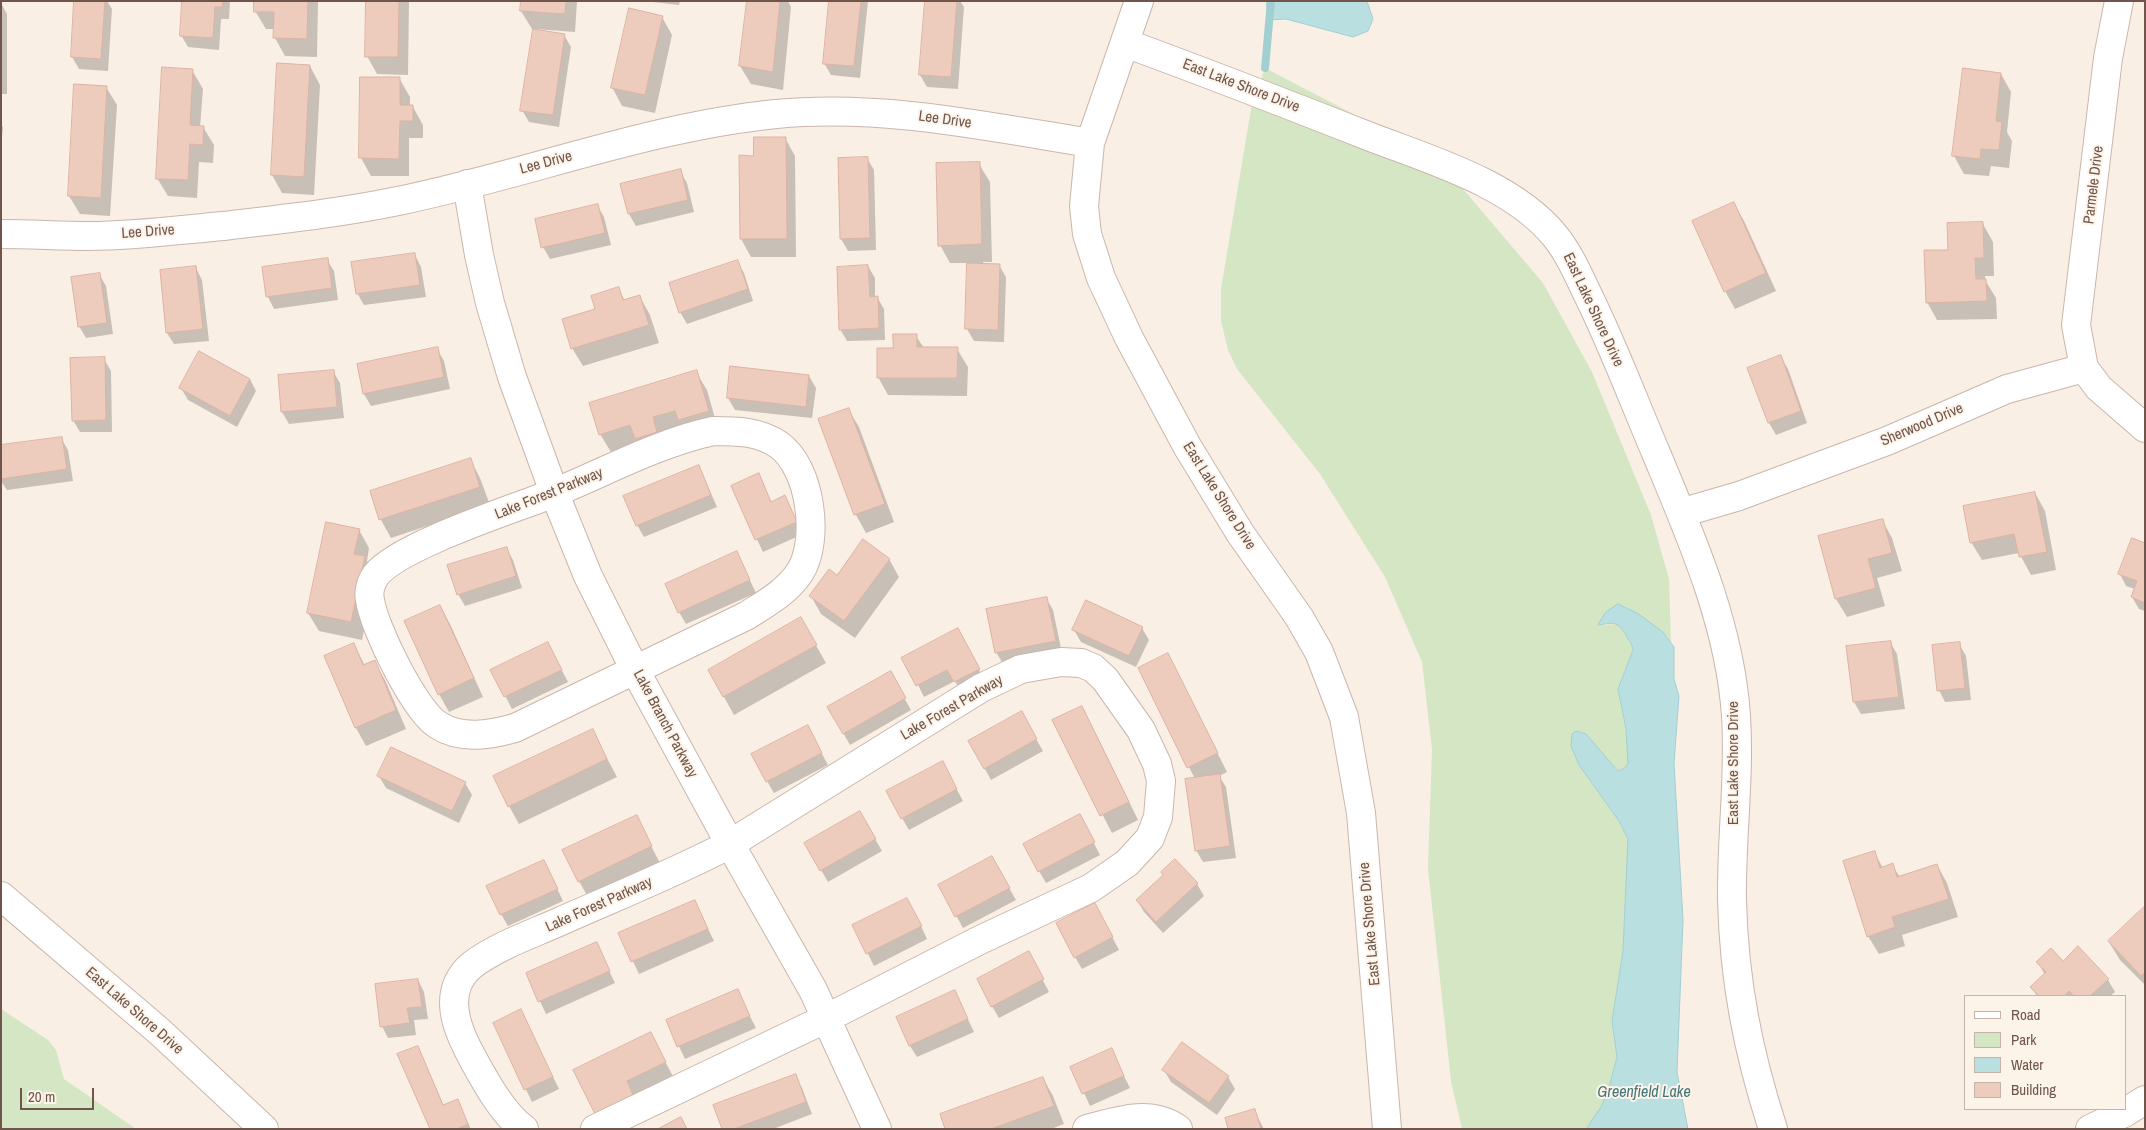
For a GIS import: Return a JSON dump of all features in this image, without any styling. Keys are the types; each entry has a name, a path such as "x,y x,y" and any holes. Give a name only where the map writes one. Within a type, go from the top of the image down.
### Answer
{"street":[{"path":"1126,43 1139,1"},
{"name":"Parmele Drive","path":"2084,368 2076,325 2108,58 2119,1"},
{"name":"East Lake Shore Drive","path":"1387,1129 1361,813 1344,717 1319,652 1299,617 1240,533 1187,446 1129,338 1101,278 1087,234 1084,206 1090,143 1126,43 1252,90 1464,174 1503,192 1528,210 1551,231 1566,250 1596,311 1681,513 1706,578 1724,639 1734,692 1737,738 1732,898 1736,964 1746,1032 1756,1077 1773,1129"},
{"name":"Lee Drive","path":"1,234 91,236 167,231 314,216 400,200 652,137 735,120 778,114 834,111 900,114 1090,143"},
{"name":"Lake Branch Parkway","path":"467,184 479,255 490,303 512,377 554,492 588,576 635,670 827,1018 877,1129"},
{"path":"2084,368 2099,388 2145,428"},
{"name":"Sherwood Drive","path":"1681,513 1739,496 1887,441 2007,389 2084,368"},
{"name":"Lake Forest Parkway","path":"741,431 769,439 788,453 800,473 808,502 811,526 809,549 799,574 774,599 746,616 635,670 515,728 485,735 453,732 437,725 426,714 396,666 374,617 369,598 371,586 376,576 387,565 441,537 661,448 713,432 741,431"},
{"name":"Lake Forest Parkway","path":"524,1129 508,1114 481,1074 458,1028 454,1006 459,982 470,966 484,957 697,861 730,844 981,688 1021,669 1061,662 1082,663 1106,679 1141,730 1153,752 1161,781 1158,817 1150,838 1127,863 1091,888 980,940 827,1018 595,1129"},
{"name":"East Lake Shore Drive","path":"1,896 160,1032 264,1129"},
{"path":"2090,1129 2124,1113 2145,1100"},
{"path":"1087,1129 1131,1118 1153,1118 1178,1129"}],"green space":[{"path":"1265,68 1386,131 1427,157 1463,189 1543,283 1592,372 1651,515 1669,579 1671,642 1663,632 1637,613 1598,625 1618,624 1632,643 1633,650 1618,689 1628,742 1628,763 1625,768 1618,771 1586,734 1576,731 1579,765 1619,821 1628,839 1623,951 1612,1021 1617,1057 1608,1091 1601,1108 1586,1129 1462,1129 1451,1081 1428,869 1432,749 1422,662 1385,577 1320,474 1237,369 1228,350 1221,321 1221,289 1251,109"},
{"path":"1,1009 48,1040 56,1050 64,1079 136,1129 1,1129"}],"water":[{"path":"1267,1 1367,1 1373,19 1368,31 1353,37 1286,19 1268,20"},
{"name":"Greenfield Lake","path":"1618,604 1637,613 1663,632 1674,647 1674,679 1679,696 1674,763 1683,920 1677,1072 1688,1129 1586,1129 1601,1107 1608,1091 1617,1057 1612,1021 1623,951 1628,839 1619,821 1579,765 1571,746 1572,734 1576,731 1586,734 1618,771 1625,768 1628,763 1626,729 1618,689 1633,648 1623,630 1617,625 1611,623 1598,625 1605,613"}],"building":[{"path":"74,1 105,1 101,59 71,57"},
{"path":"182,1 223,1 222,7 215,7 213,38 180,36"},
{"path":"254,1 308,1 307,39 273,38 274,12 254,12"},
{"path":"366,1 399,1 398,57 365,57"},
{"path":"521,1 566,1 565,14 520,11"},
{"path":"747,1 780,1 773,72 739,66"},
{"path":"829,1 861,1 854,66 823,64"},
{"path":"925,1 957,1 951,77 919,75"},
{"path":"629,8 663,16 645,95 611,88"},
{"path":"533,29 565,34 553,115 520,111"},
{"path":"277,63 310,65 304,177 271,175"},
{"path":"162,67 193,69 190,125 204,126 203,145 190,144 188,180 156,179"},
{"path":"1963,68 2001,73 1996,121 2002,122 1999,150 1981,149 1980,159 1952,156"},
{"path":"360,77 400,77 400,105 413,105 413,121 400,121 399,159 359,158"},
{"path":"74,84 107,86 101,198 68,196"},
{"path":"754,137 786,137 787,239 740,239 739,155 753,156"},
{"path":"868,157 870,238 840,239 838,158"},
{"path":"980,162 982,244 938,246 936,163"},
{"path":"681,169 688,200 628,214 620,184"},
{"path":"1734,202 1766,273 1724,292 1692,221"},
{"path":"598,204 605,233 541,248 535,219"},
{"path":"1983,222 1984,258 1975,258 1976,279 1986,279 1987,301 1926,303 1924,250 1948,250 1947,223"},
{"path":"415,253 420,285 356,294 351,262"},
{"path":"328,258 332,288 266,297 262,267"},
{"path":"738,260 748,289 679,313 669,283"},
{"path":"967,263 1000,264 998,330 965,329"},
{"path":"868,265 870,297 878,296 879,328 839,330 837,267"},
{"path":"196,266 203,329 166,333 160,270"},
{"path":"100,273 107,323 78,327 71,277"},
{"path":"619,287 623,300 640,295 649,325 571,349 562,319 595,309 591,296"},
{"path":"893,334 917,334 917,347 958,347 957,378 877,378 877,348 893,348"},
{"path":"438,347 444,377 363,394 357,364"},
{"path":"199,351 250,379 230,416 179,388"},
{"path":"1781,355 1801,411 1768,423 1747,368"},
{"path":"105,357 106,420 72,421 70,358"},
{"path":"730,366 809,375 806,407 727,398"},
{"path":"334,370 337,407 281,412 278,375"},
{"path":"697,370 709,411 678,420 675,411 653,417 657,432 635,439 630,425 599,435 589,403"},
{"path":"849,408 885,504 854,515 818,419"},
{"path":"62,437 67,469 1,479 1,445"},
{"path":"471,458 480,487 379,520 370,491"},
{"path":"699,465 711,495 636,526 623,496"},
{"path":"759,473 771,502 785,495 797,522 755,540 731,486"},
{"path":"2035,492 2047,552 2019,557 2014,534 1970,543 1963,506"},
{"path":"1883,519 1892,553 1868,559 1876,588 1835,599 1818,536"},
{"path":"326,522 360,529 354,554 365,556 351,622 307,613"},
{"path":"2132,538 2145,543 2145,603 2131,597 2137,581 2118,574"},
{"path":"863,539 890,559 844,621 809,596 829,569 837,575"},
{"path":"507,547 516,576 457,595 447,565"},
{"path":"737,551 750,580 678,613 665,584"},
{"path":"1047,597 1056,641 995,653 986,609"},
{"path":"1086,600 1143,627 1129,656 1072,630"},
{"path":"440,605 474,678 438,695 404,621"},
{"path":"801,617 817,645 723,697 708,670"},
{"path":"958,628 980,669 954,682 947,670 916,686 901,658"},
{"path":"1891,641 1899,697 1853,702 1846,646"},
{"path":"548,642 562,670 504,697 490,670"},
{"path":"1960,642 1965,688 1937,691 1932,645"},
{"path":"354,643 363,665 375,660 396,710 355,728 324,656"},
{"path":"1168,653 1218,753 1187,768 1138,668"},
{"path":"891,671 906,698 843,734 827,707"},
{"path":"1082,706 1129,802 1100,816 1052,720"},
{"path":"1022,711 1037,739 984,769 968,741"},
{"path":"808,725 822,753 766,782 751,754"},
{"path":"593,729 607,759 508,807 493,776"},
{"path":"391,747 466,782 452,811 377,776"},
{"path":"943,761 957,789 901,819 886,791"},
{"path":"1220,774 1230,846 1195,851 1185,779"},
{"path":"860,811 876,839 820,871 804,843"},
{"path":"1080,814 1095,842 1038,872 1023,844"},
{"path":"637,815 652,846 578,882 562,850"},
{"path":"1875,851 1880,868 1893,863 1897,877 1937,864 1949,899 1892,917 1895,927 1867,937 1843,861"},
{"path":"992,856 1010,888 955,917 938,885"},
{"path":"1175,859 1198,883 1156,922 1136,900 1163,875 1161,872"},
{"path":"544,860 558,889 500,915 486,886"},
{"path":"907,898 922,926 866,954 852,925"},
{"path":"695,900 708,929 631,962 618,933"},
{"path":"1095,903 1113,937 1074,958 1056,923"},
{"path":"2145,906 2145,973 2141,976 2108,941"},
{"path":"597,942 610,971 538,1002 526,973"},
{"path":"2078,946 2109,979 2091,995 2073,995 2069,991 2065,995 2038,995 2030,987 2046,972 2036,962 2051,948 2063,961"},
{"path":"1029,951 1044,979 991,1007 977,979"},
{"path":"418,979 422,1007 407,1008 410,1023 380,1027 375,984"},
{"path":"738,989 750,1016 677,1047 666,1020"},
{"path":"955,990 968,1019 909,1046 896,1017"},
{"path":"521,1009 553,1077 524,1090 493,1023"},
{"path":"651,1032 666,1062 627,1081 633,1095 595,1114 573,1070"},
{"path":"1182,1042 1229,1076 1209,1103 1162,1070"},
{"path":"418,1046 443,1105 458,1099 468,1124 457,1129 430,1129 397,1054"},
{"path":"1112,1048 1124,1076 1082,1094 1070,1067"},
{"path":"796,1074 806,1102 734,1129 722,1129 713,1105"},
{"path":"1043,1077 1054,1106 991,1129 945,1129 940,1114"},
{"path":"1255,1109 1261,1129 1228,1129 1225,1118"},
{"path":"681,1117 687,1129 658,1129"}],"waterway":[{"path":"1265,68 1271,1"}]}
